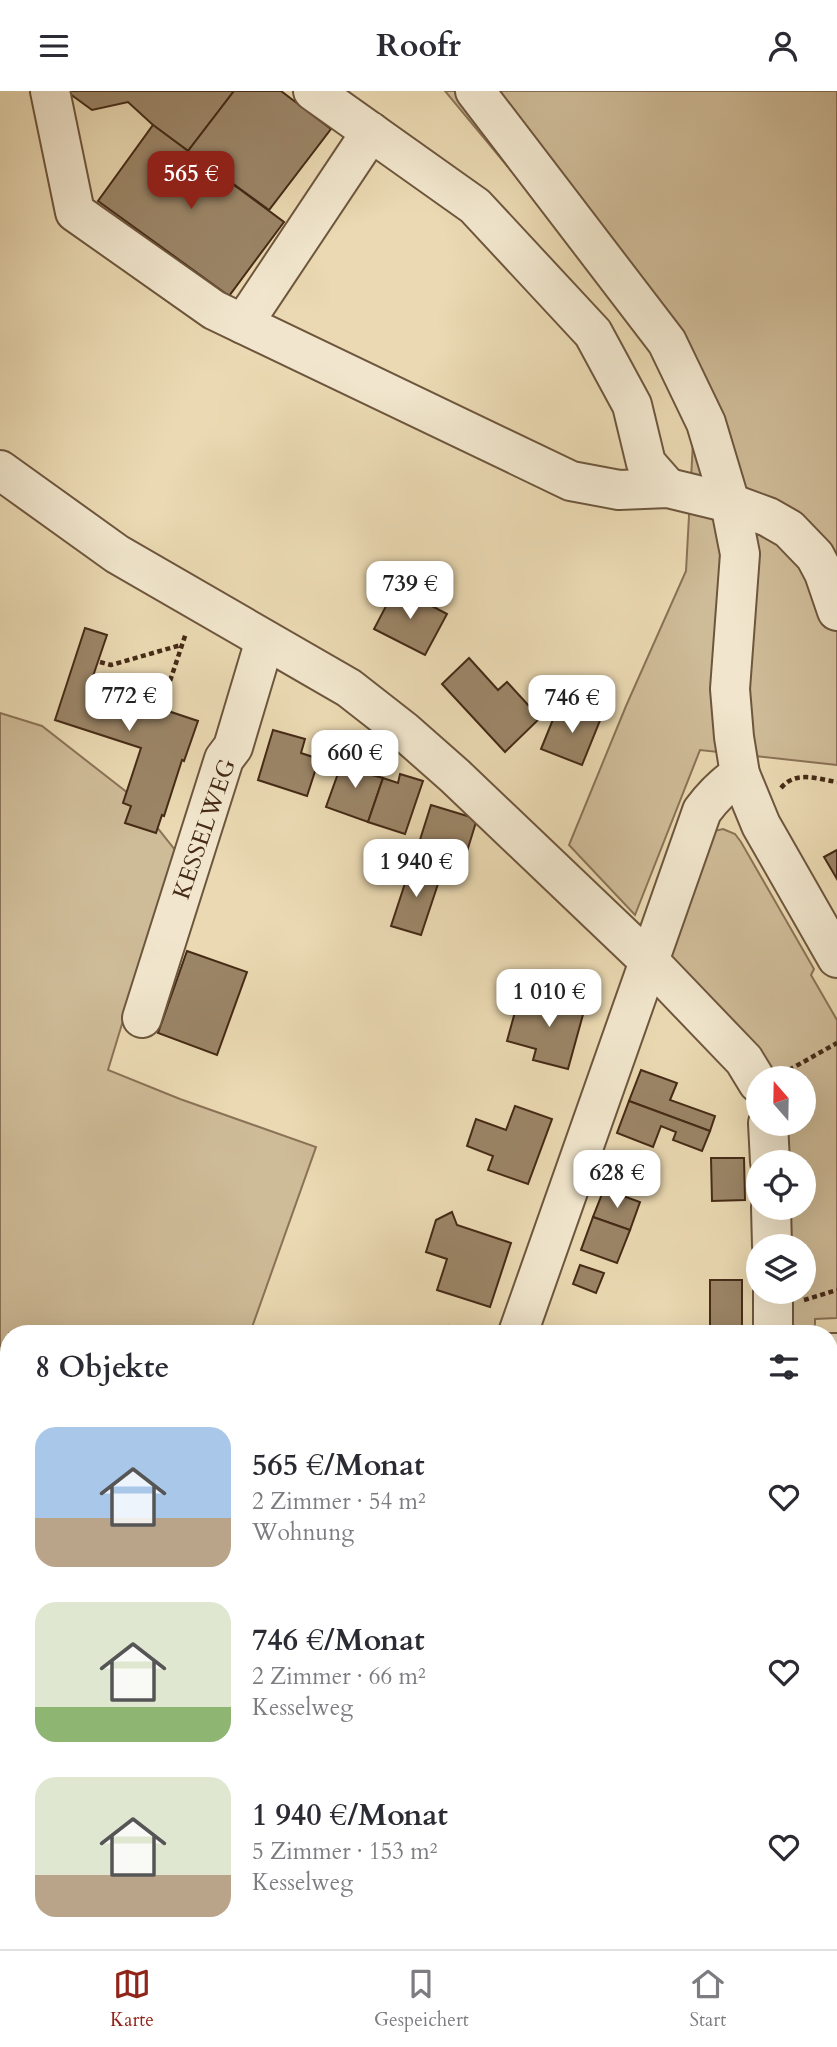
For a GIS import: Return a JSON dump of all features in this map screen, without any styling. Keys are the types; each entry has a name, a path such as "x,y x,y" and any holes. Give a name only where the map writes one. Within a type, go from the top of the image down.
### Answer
{"street":[{"path":"50,91 75,212 214,310 571,481 619,490 668,488 730,503 768,517 789,529 815,556 837,611"},
{"path":"313,91 475,206 593,333 632,405 646,463 668,488"},
{"path":"475,91 667,342 706,423 730,503 740,554 730,689 740,774 761,825 837,958"},
{"path":"243,324 371,132"},
{"path":"0,470 117,554 349,688 404,731 649,961 753,1066"},
{"name":"KESSELWEG","path":"142,1018 224,759 233,747 265,640"},
{"path":"521,1325 702,811 727,782 740,774"},
{"path":"772,1304 773,1325"}],"path":[{"path":"162,705 197,600"},
{"path":"100,662 111,665 182,645"},
{"path":"761,825 778,812 779,791 788,780 798,776 837,782"},
{"path":"793,1066 837,1043"}],"shaded area":[{"path":"445,91 837,91 837,765 700,750 635,915 569,845 626,706 686,571 693,442 661,358 625,308"},
{"path":"0,713 42,726 133,797 175,850 108,1070 180,1099 316,1147 253,1325 0,1325"},
{"path":"723,829 735,834 814,969 811,975 837,1020 837,1318 815,1319 815,1325 785,1325 784,1304 816,1304 816,1234 783,1234 782,1220 816,1220 816,1150 781,1150 780,1136 816,1136 816,1066 760,1066 673,964 671,954 714,831"}],"building":[{"path":"66,91 234,91 188,151 128,102 92,110"},
{"path":"234,91 281,91 331,129 269,210 188,151"},
{"path":"153,125 284,222 229,296 98,201"},
{"path":"396,587 447,614 425,655 374,629"},
{"path":"85,628 107,635 90,685 198,721 156,833 125,823 131,806 123,803 141,748 55,720"},
{"path":"469,658 498,690 507,682 540,718 505,752 442,684"},
{"path":"583,705 603,713 582,765 541,749 556,712 577,720"},
{"path":"273,730 305,739 301,753 319,759 307,796 258,780"},
{"path":"345,754 368,762 365,773 383,778 368,822 326,807"},
{"path":"400,774 423,781 405,834 368,822 383,778 398,783"},
{"path":"431,805 477,819 464,861 418,846"},
{"path":"837,850 837,879 824,857"},
{"path":"412,862 442,872 421,935 391,926"},
{"path":"187,951 247,972 217,1055 158,1033"},
{"path":"558,992 587,1000 568,1069 533,1060 536,1049 507,1041 518,1001 553,1010"},
{"path":"641,1070 677,1083 670,1100 715,1116 710,1131 629,1101"},
{"path":"629,1101 710,1131 702,1151 673,1140 676,1132 661,1126 653,1147 617,1133"},
{"path":"515,1106 552,1119 528,1184 488,1170 493,1156 467,1146 476,1119 506,1130"},
{"path":"711,1158 744,1158 745,1200 712,1201"},
{"path":"604,1189 640,1202 630,1230 593,1217"},
{"path":"452,1212 457,1225 511,1243 490,1307 437,1290 447,1259 426,1252 436,1220"},
{"path":"593,1217 630,1230 617,1263 581,1250"},
{"path":"580,1265 604,1273 596,1293 573,1284"},
{"path":"710,1280 742,1280 742,1325 710,1325"}]}
